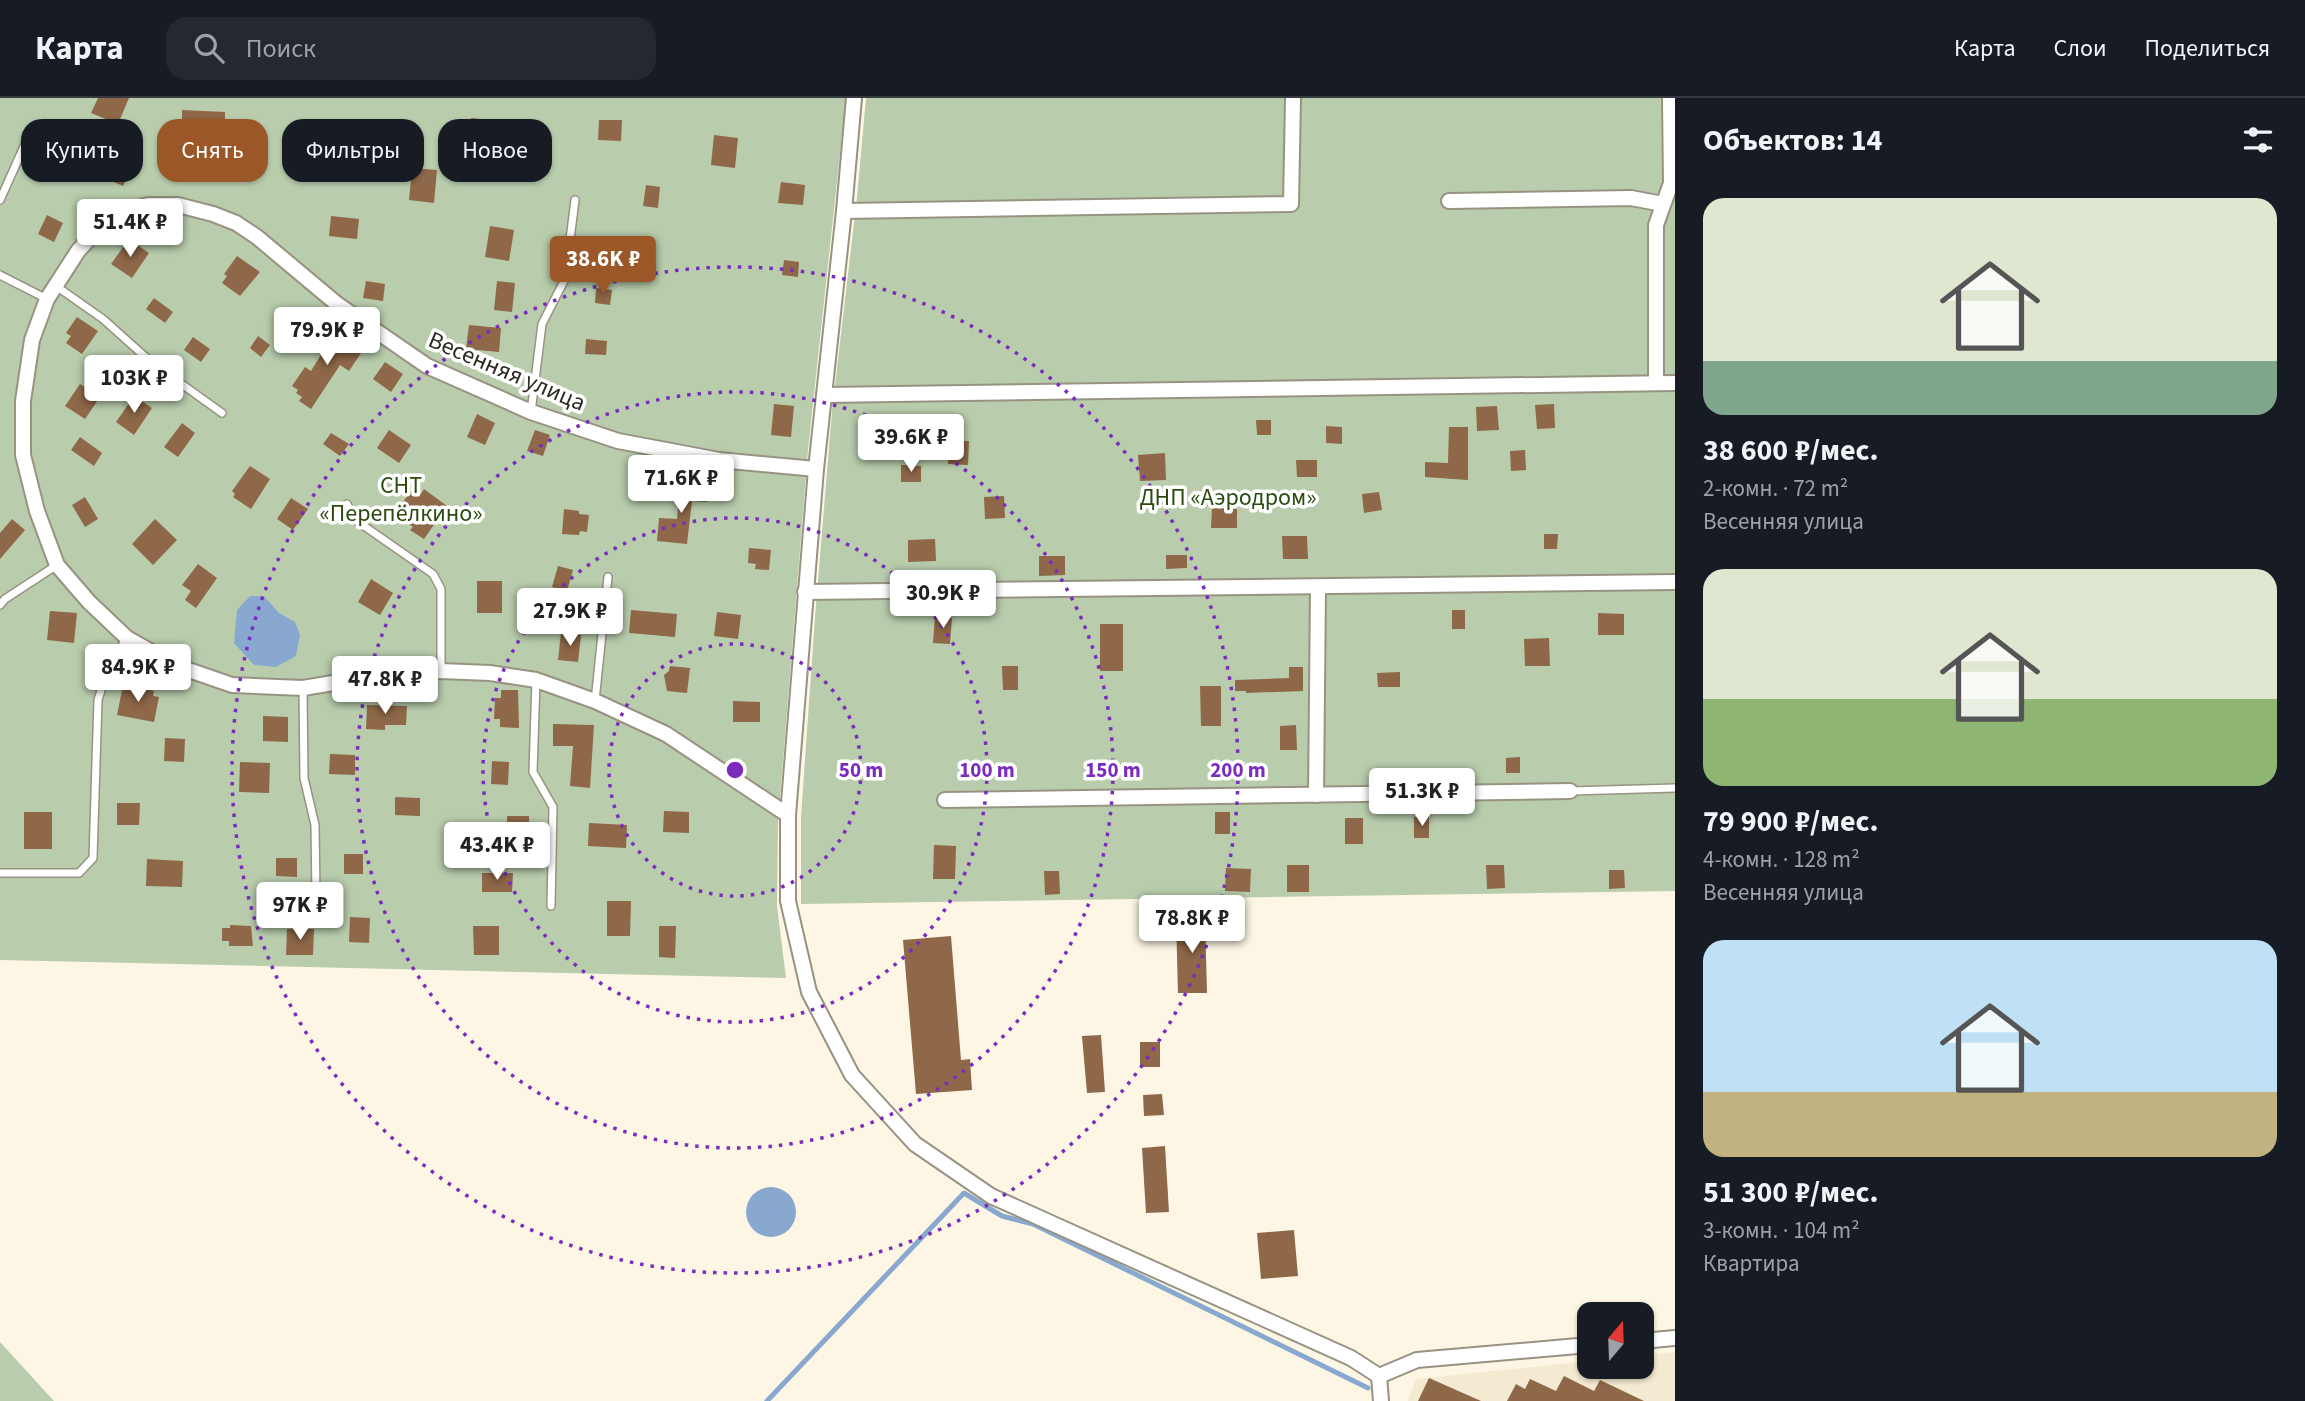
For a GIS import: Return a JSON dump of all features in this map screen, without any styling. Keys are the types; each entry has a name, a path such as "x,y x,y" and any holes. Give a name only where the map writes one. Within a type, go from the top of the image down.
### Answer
{"street":[{"path":"854,98 816,469 788,816 788,901 809,992 852,1075 915,1144 991,1196 1350,1358 1379,1376"},
{"path":"844,211 1291,204 1293,98"},
{"path":"1656,383 1656,225 1671,183 1670,98"},
{"path":"1449,201 1630,198 1663,204"},
{"name":"Весенняя улица","path":"788,816 666,734 595,701 536,680 490,673 441,671 381,675 303,688 232,685 177,666 127,638 89,602 57,565 37,511 23,455 23,401 33,340 47,299 97,230 121,214 148,205 178,205 236,223 257,237 337,304 427,366 531,412 618,441 719,460 816,469"},
{"path":"824,394 1675,383"},
{"path":"805,592 1675,582"},
{"path":"1316,795 1318,588"},
{"path":"944,800 1570,791"},
{"path":"1654,1340 1675,1338"},
{"path":"1379,1376 1417,1360 1577,1346"},
{"path":"1379,1376 1381,1401"}],"lane":[{"path":"0,200 21,153"},
{"path":"531,412 542,324 565,279 575,200"},
{"path":"0,275 47,299"},
{"path":"55,285 103,319 151,362 222,413"},
{"path":"347,504 354,519 433,574 441,589 441,671"},
{"path":"0,605 57,565"},
{"path":"595,701 608,577"},
{"path":"0,873 79,873 93,858 98,700 109,665 127,638"},
{"path":"536,680 533,772 553,807 551,906"},
{"path":"303,688 304,778 315,825 316,896"},
{"path":"1570,791 1675,788"}],"shaded area":[{"path":"1675,1352 1675,1401 1408,1401 1416,1379 1577,1362 1577,1379 1654,1379 1654,1354"}],"green space":[{"name":"СНТ «Перепёлкино»","path":"0,98 846,98 808,450 778,823 777,906 786,978 0,960"},
{"name":"ДНП «Аэродром»","path":"866,98 1675,98 1675,891 801,904 801,817 815,617 832,411"},
{"path":"0,1342 54,1401 0,1401"}],"water":[{"path":"250,596 264,596 279,613 295,622 300,635 296,656 276,667 254,665 234,643 237,610"},
{"path":"771,1187 789,1194 796,1212 789,1230 771,1237 753,1230 746,1212 753,1194"}],"building":[{"path":"98,98 129,98 120,119 106,119 91,113"},
{"path":"182,110 225,112 225,119 182,119"},
{"path":"599,120 622,120 621,141 598,140"},
{"path":"714,135 738,138 735,168 711,165"},
{"path":"424,169 437,170 434,203 409,200 411,182 424,182"},
{"path":"781,182 805,185 803,205 778,203"},
{"path":"646,185 660,187 658,208 643,206"},
{"path":"47,215 63,223 54,242 38,234"},
{"path":"331,216 359,219 357,239 329,236"},
{"path":"490,226 514,230 509,261 485,257"},
{"path":"129,239 149,253 132,278 111,264"},
{"path":"591,242 609,245 605,267 588,264"},
{"path":"237,256 260,272 240,296 222,283 227,276 224,274"},
{"path":"784,260 799,262 798,277 782,275"},
{"path":"366,281 385,284 383,301 363,298"},
{"path":"497,281 515,283 512,312 494,310"},
{"path":"596,288 612,290 610,305 595,303"},
{"path":"154,298 173,312 165,323 146,309"},
{"path":"77,317 98,331 82,354 66,343 71,336 66,333"},
{"path":"469,325 501,328 499,352 466,349"},
{"path":"341,331 365,347 349,371 340,365 311,409 299,401 302,397 292,386 305,367 311,371 335,332"},
{"path":"258,336 270,345 261,357 250,348"},
{"path":"193,337 210,349 201,362 184,350"},
{"path":"586,339 607,341 606,355 585,354"},
{"path":"385,362 403,374 391,392 373,379"},
{"path":"80,384 100,397 85,419 65,406"},
{"path":"134,396 152,408 134,435 116,422"},
{"path":"774,404 794,406 791,437 771,435"},
{"path":"1554,404 1555,428 1537,429 1535,405"},
{"path":"1497,406 1499,430 1477,431 1476,407"},
{"path":"477,414 495,423 485,445 467,437"},
{"path":"1256,420 1271,420 1271,435 1257,435"},
{"path":"182,423 195,433 178,457 164,447"},
{"path":"1326,426 1342,427 1342,444 1326,443"},
{"path":"1449,427 1468,427 1468,480 1425,477 1425,462 1448,463"},
{"path":"389,430 411,445 399,463 377,448"},
{"path":"535,430 550,435 543,456 527,451"},
{"path":"331,433 349,444 340,456 323,444"},
{"path":"80,437 102,453 94,466 71,450"},
{"path":"948,441 969,441 968,465 948,464"},
{"path":"1525,450 1526,470 1511,471 1510,451"},
{"path":"1165,453 1166,480 1140,481 1138,455"},
{"path":"1296,460 1317,460 1317,477 1297,477"},
{"path":"901,465 921,466 921,482 901,482"},
{"path":"250,466 270,479 251,509 233,497 235,494 232,491"},
{"path":"680,484 708,487 707,502 692,501 687,544 657,541 659,518 677,519"},
{"path":"424,489 447,506 424,539 410,530 413,527 394,514 411,491 419,497"},
{"path":"1379,492 1382,510 1364,513 1362,494"},
{"path":"1004,496 1005,518 985,519 984,497"},
{"path":"85,497 98,519 85,527 72,505"},
{"path":"291,498 308,509 293,530 277,519"},
{"path":"1212,508 1237,509 1237,528 1211,528"},
{"path":"564,509 589,515 587,532 580,531 579,535 562,534"},
{"path":"12,519 25,530 0,559 0,533"},
{"path":"155,519 177,540 153,565 132,544"},
{"path":"1544,534 1558,534 1557,549 1544,549"},
{"path":"1282,536 1307,536 1308,559 1283,559"},
{"path":"935,539 936,561 908,562 908,540"},
{"path":"749,548 771,550 769,570 755,569 756,564 748,563"},
{"path":"1166,555 1187,555 1187,568 1166,569"},
{"path":"1039,556 1065,556 1065,575 1039,576"},
{"path":"198,564 217,578 196,608 185,600 191,591 182,585"},
{"path":"558,566 573,570 567,591 552,587"},
{"path":"371,579 393,593 380,615 358,602"},
{"path":"477,581 502,581 502,613 477,613"},
{"path":"631,610 677,614 675,637 629,633"},
{"path":"1452,610 1465,610 1465,629 1452,629"},
{"path":"50,611 77,613 74,643 47,640"},
{"path":"717,612 741,615 738,639 714,636"},
{"path":"1598,613 1624,614 1624,635 1598,635"},
{"path":"935,617 952,618 950,644 933,643"},
{"path":"1100,624 1123,624 1123,671 1100,671"},
{"path":"561,633 581,635 578,662 558,660"},
{"path":"1549,638 1550,666 1525,666 1524,639"},
{"path":"670,666 690,668 687,693 667,691 664,675"},
{"path":"1002,666 1018,666 1018,690 1003,690"},
{"path":"1289,667 1303,667 1303,691 1235,691 1235,680 1289,678"},
{"path":"1400,672 1400,687 1378,687 1377,673"},
{"path":"123,685 154,691 153,696 159,697 154,722 117,715"},
{"path":"1200,686 1221,686 1221,726 1201,726"},
{"path":"501,690 518,690 519,728 500,727 500,719 494,719 495,698 501,698"},
{"path":"733,701 760,702 760,722 733,722"},
{"path":"367,705 407,706 406,725 385,725 385,730 366,729"},
{"path":"263,716 288,717 288,742 263,741"},
{"path":"553,724 594,725 590,788 570,786 573,746 553,746"},
{"path":"1296,725 1297,750 1280,750 1280,726"},
{"path":"165,738 185,739 184,762 164,761"},
{"path":"330,754 355,755 355,775 329,774"},
{"path":"1520,757 1520,773 1506,773 1506,758"},
{"path":"492,761 509,762 508,785 491,784"},
{"path":"240,762 270,763 269,793 239,792"},
{"path":"395,797 420,798 420,816 395,815"},
{"path":"117,803 140,803 139,825 117,825"},
{"path":"664,811 689,812 689,833 663,832"},
{"path":"24,812 52,812 52,849 24,849"},
{"path":"1215,812 1230,812 1230,834 1215,834"},
{"path":"507,816 529,816 529,838 507,837"},
{"path":"1414,817 1429,817 1429,838 1414,838"},
{"path":"1345,818 1363,818 1363,844 1345,844"},
{"path":"589,823 627,825 626,848 588,846"},
{"path":"934,845 956,846 955,879 933,879"},
{"path":"344,854 363,854 363,874 344,874"},
{"path":"276,858 297,858 297,877 276,876"},
{"path":"147,859 183,861 182,887 146,886"},
{"path":"1287,865 1309,865 1309,892 1287,892"},
{"path":"1486,865 1504,865 1505,888 1487,889"},
{"path":"1226,868 1251,869 1250,892 1225,891"},
{"path":"1609,870 1624,870 1625,888 1609,889"},
{"path":"1044,871 1059,871 1060,894 1045,895"},
{"path":"482,873 513,873 512,892 482,892"},
{"path":"607,901 631,901 630,936 607,936"},
{"path":"350,917 370,918 369,943 349,942"},
{"path":"1205,917 1207,993 1178,993 1176,918"},
{"path":"230,925 251,926 253,946 229,946 229,941 222,941 222,928 230,928"},
{"path":"473,926 499,926 499,955 474,955"},
{"path":"659,926 676,926 675,958 659,957"},
{"path":"287,929 314,929 313,955 286,955"},
{"path":"951,936 961,1060 970,1059 972,1090 916,1094 903,940"},
{"path":"1101,1035 1105,1092 1087,1093 1082,1036"},
{"path":"1140,1042 1160,1042 1160,1067 1140,1067"},
{"path":"1162,1094 1164,1115 1144,1116 1143,1095"},
{"path":"1165,1146 1169,1212 1146,1213 1142,1148"},
{"path":"1294,1230 1298,1276 1261,1279 1257,1233"},
{"path":"1564,1376 1594,1391 1600,1380 1644,1401 1507,1401 1516,1384 1525,1389 1530,1379 1556,1391"},
{"path":"1429,1378 1481,1401 1418,1401"}],"waterway":[{"path":"767,1401 964,1193 1002,1216 1033,1224 1368,1388"}]}
